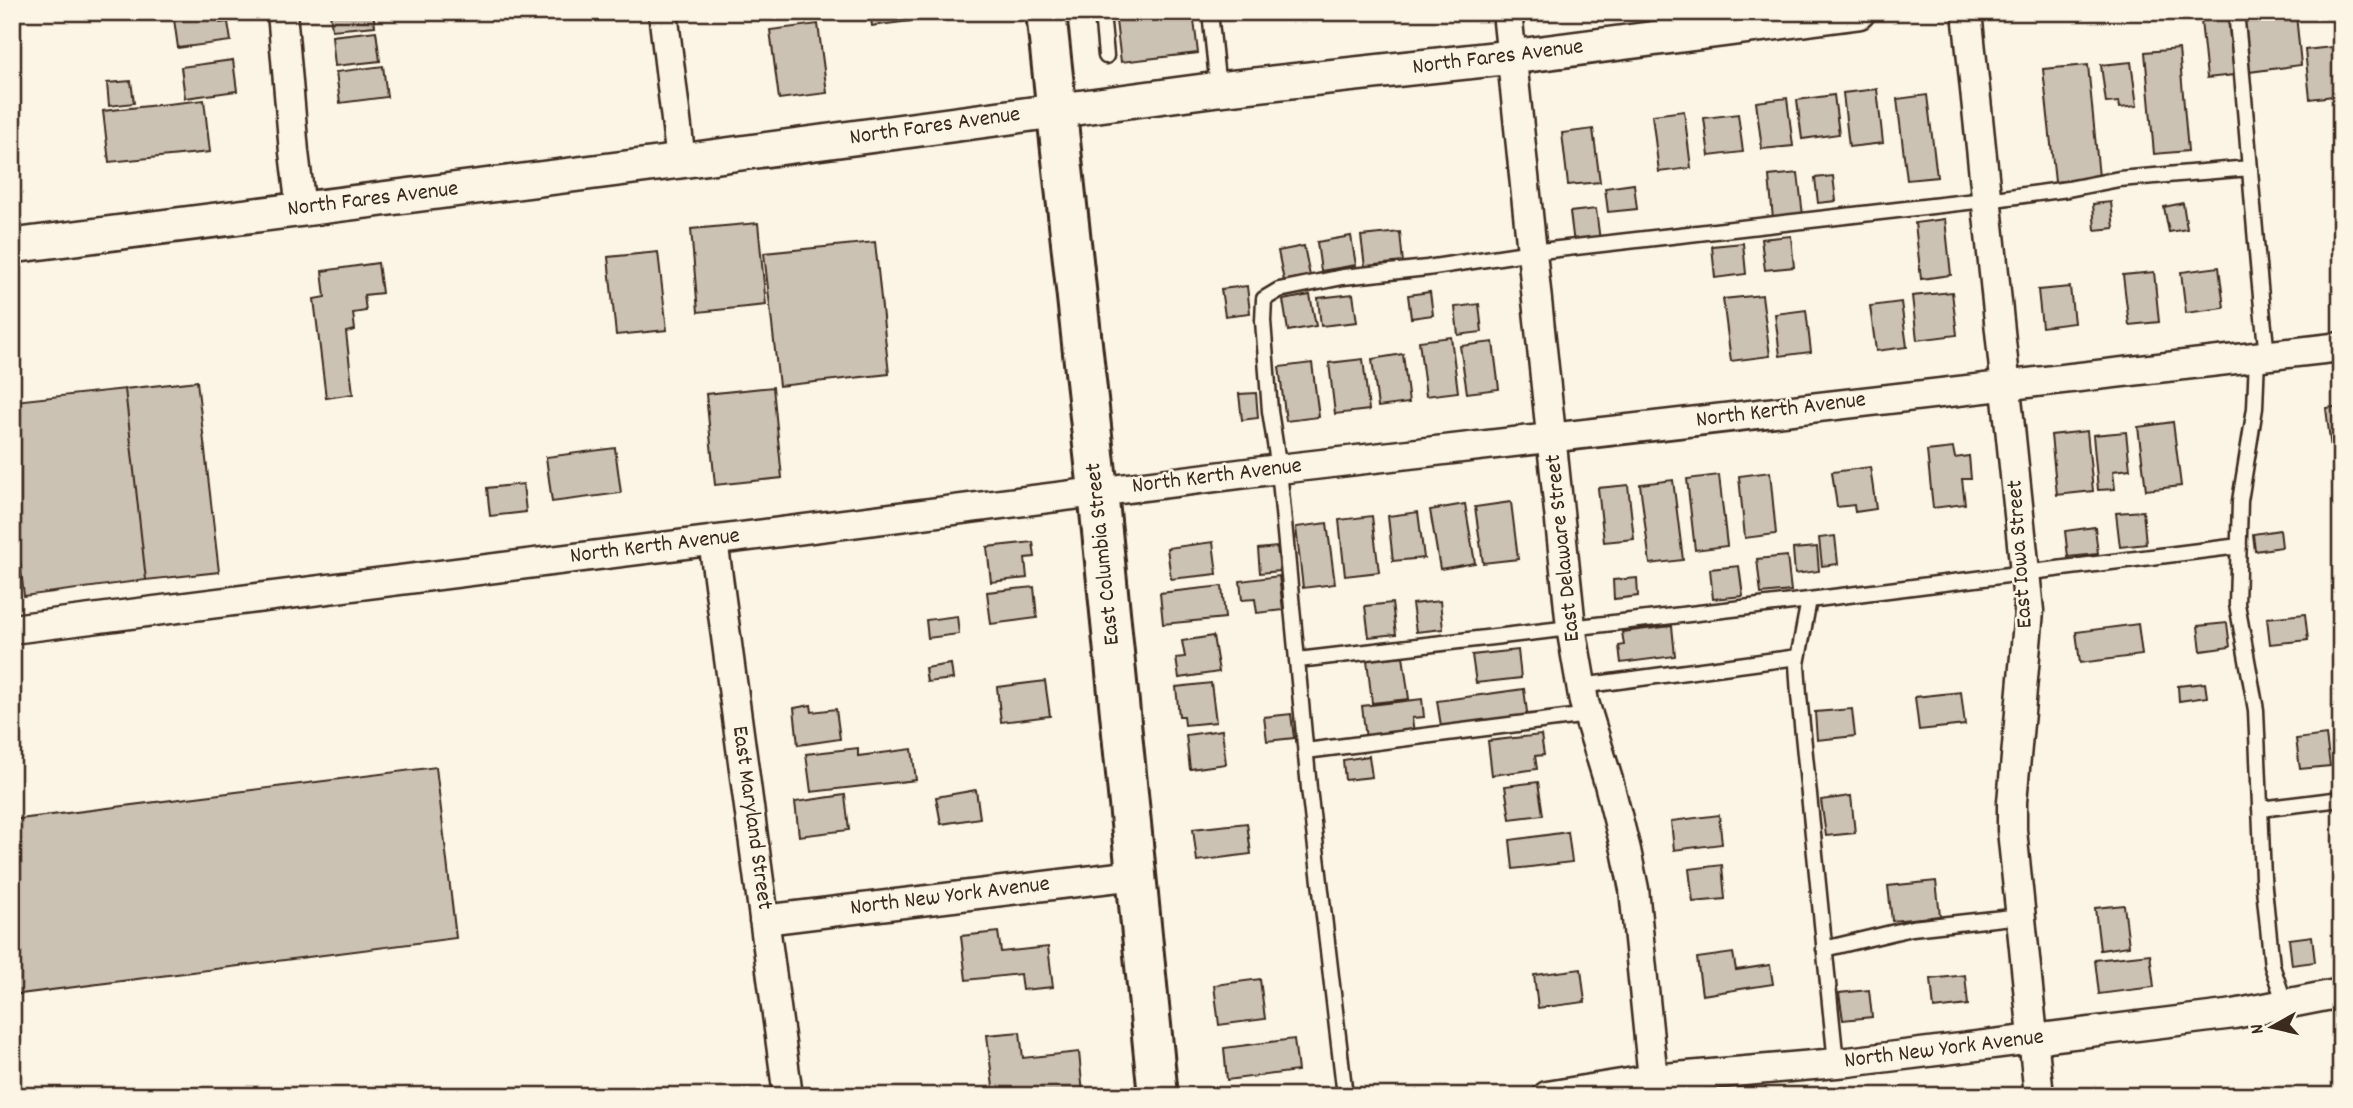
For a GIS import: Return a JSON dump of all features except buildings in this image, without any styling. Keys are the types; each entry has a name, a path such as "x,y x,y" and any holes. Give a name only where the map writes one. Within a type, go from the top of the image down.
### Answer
{"main road":[{"name":"East Columbia Street","path":"1046,12 1098,491 1158,1096"}],"street":[{"path":"282,12 301,209"},
{"path":"663,12 681,161"},
{"name":"East Delaware Street","path":"1507,12 1571,626 1581,686 1620,826 1634,889 1653,1079"},
{"name":"North Fares Avenue","path":"12,246 1218,89 1512,57 1858,12"},
{"name":"East Iowa Street","path":"1968,12 2029,611 2012,830 2039,1096"},
{"name":"North Kerth Avenue","path":"12,629 1279,469 2341,347"},
{"name":"East Maryland Street","path":"713,540 788,1096"},
{"name":"North New York Avenue","path":"764,920 1135,875"},
{"name":"North New York Avenue","path":"1547,1096 1653,1079 1836,1063 2234,1014 2341,993"}],"lane":[{"path":"1102,12 1106,56"},
{"path":"1210,12 1218,89"},
{"path":"2235,12 2250,168 2262,355 2240,501 2238,604 2256,710 2260,808 2272,966 2285,1004"},
{"path":"1345,1096 1306,751 1279,469 1270,411 1263,321 1264,299 1279,290 1343,277 2068,189 2119,179 2250,168"},
{"path":"1298,660 2239,547"},
{"path":"1809,600 1798,657 1799,695 1836,1063"},
{"path":"1581,686 1798,657"},
{"path":"1306,751 1588,715"},
{"path":"2260,808 2341,799"},
{"path":"1824,949 1912,928 2021,916"}]}
